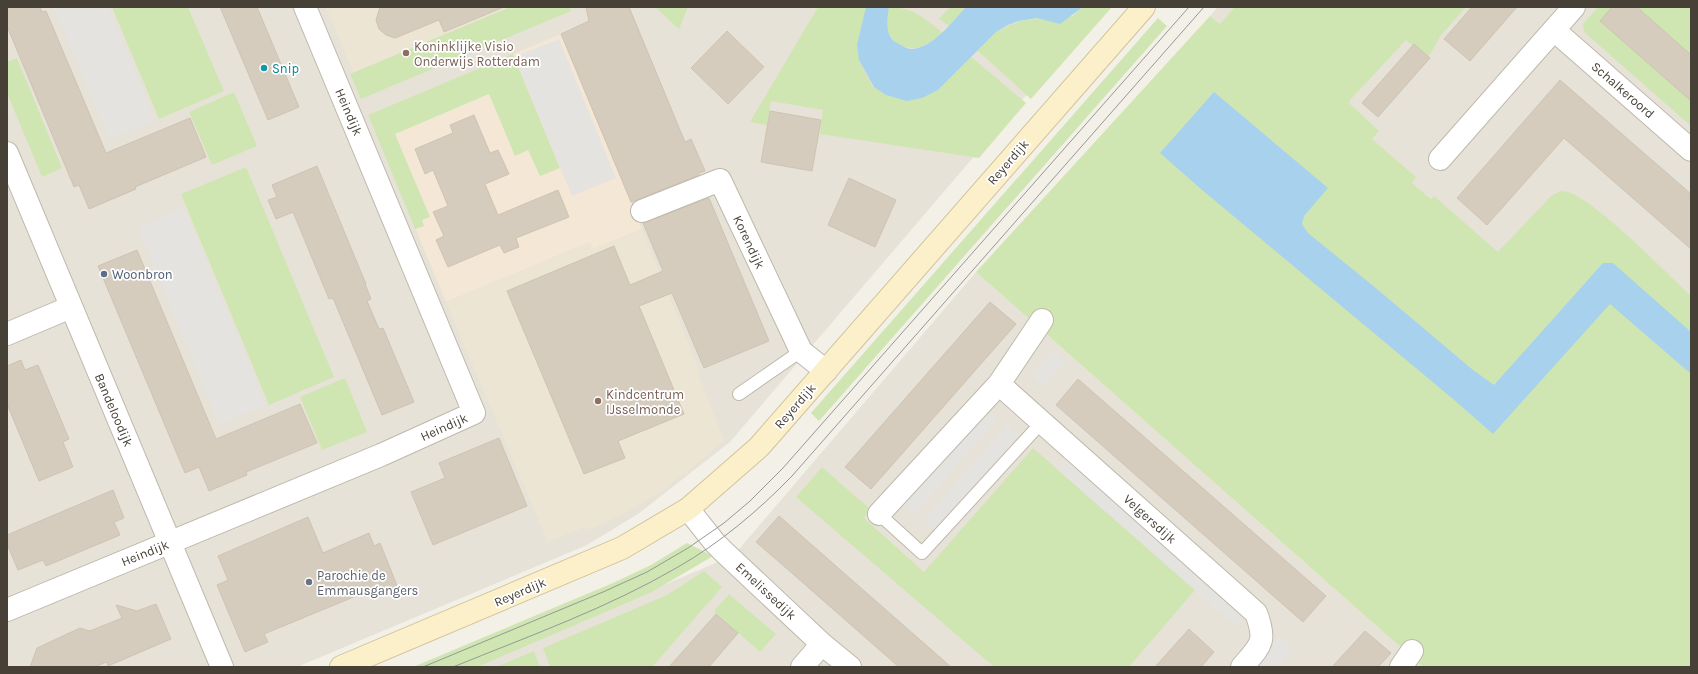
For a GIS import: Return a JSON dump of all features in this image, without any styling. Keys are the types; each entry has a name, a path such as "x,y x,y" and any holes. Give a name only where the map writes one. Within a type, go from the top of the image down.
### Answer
{"street":[{"name":"Heindijk","path":"7,610 374,458 474,413 305,7"},
{"name":"Reyerdijk","path":"341,667 622,548 688,510 759,447 1144,7"},
{"path":"1440,159 1574,7"},
{"name":"Schalkeroord","path":"1554,30 1691,150"},
{"name":"Bandeloodijk","path":"7,153 222,667"},
{"name":"Korendijk","path":"642,211 720,180 801,351 826,371"},
{"path":"7,334 71,307"},
{"path":"879,514 999,384 1042,320"},
{"name":"Velgersdijk","path":"999,384 1256,614 1262,630 1259,646 1242,667"},
{"name":"Emelissedijk","path":"688,510 719,548 822,644 850,667"},
{"path":"802,667 822,644"}],"lane":[{"path":"739,394 801,351"},
{"path":"879,514 922,553 1042,422"}],"shaded area":[{"path":"7,7 993,7 1059,57 730,442 638,514 587,545 297,667 7,667"},
{"path":"54,7 108,7 155,121 109,139"},
{"name":"Koninklijke Visio Onderwijs Rotterdam","path":"326,7 568,7 363,96"},
{"path":"1218,7 1691,7 1691,319 1512,266 1210,16"},
{"path":"561,34 642,229 593,249 590,242 446,302 368,115"},
{"path":"559,39 616,178 572,196 514,57"},
{"path":"184,208 266,405 219,424 138,228"},
{"name":"Kindcentrum IJsselmonde","path":"642,230 699,370 697,371 724,440 687,472 657,494 625,513 589,530 584,527 548,542 446,302 590,242 594,249"},
{"path":"976,272 1423,667 472,667 734,555"},
{"path":"1054,351 1066,362 1043,386 1031,375"},
{"path":"986,408 998,418 915,514 902,504"},
{"path":"1007,425 1019,435 935,531 923,520"},
{"path":"1068,457 1247,614 1236,626 1057,469"},
{"path":"1279,637 1292,649 1276,667 1253,667"}],"green space":[{"path":"112,7 188,7 224,91 159,119"},
{"path":"510,7 569,7 571,11 361,99 350,74"},
{"path":"655,7 688,7 679,29"},
{"path":"818,7 866,7 859,60 873,87 938,90 971,57 1026,103 979,158 820,134 823,110 771,101 767,125 750,122"},
{"path":"889,7 905,9 912,12 943,33 927,44 912,48 906,47 894,41 887,30 886,21"},
{"path":"950,7 966,7 949,26 939,19"},
{"path":"1083,7 1112,7 1031,99 977,50 996,32 1019,21 1037,18 1072,16"},
{"path":"1235,7 1466,7 1441,35 1427,59 1406,40 1350,100 1349,103 1379,131 1372,139 1416,177 1412,183 1431,199 1434,196 1498,252 1551,196 1562,191 1574,194 1608,218 1691,296 1691,667 1423,667 976,272 1210,16 1220,24"},
{"path":"1598,7 1691,7 1691,126 1584,32 1583,24"},
{"path":"1158,18 1167,26 819,421 811,413"},
{"path":"513,54 560,168 540,176 528,150 515,156 489,94 395,134 430,217 422,220 424,226 415,229 368,115"},
{"path":"17,58 62,168 42,177 7,93 7,62"},
{"path":"234,92 257,146 212,165 189,112"},
{"path":"246,167 334,377 269,405 181,194"},
{"path":"345,378 367,432 322,450 300,397"},
{"path":"1033,448 1195,590 1129,667 994,667 796,497 822,467 870,509 864,518 924,572"},
{"path":"687,543 713,556 652,592 477,667 413,667 613,583 651,565"},
{"path":"704,571 722,587 652,667 550,667 543,648 667,595"},
{"path":"729,594 776,634 760,652 714,611"},
{"path":"534,651 540,667 496,667"}],"water":[{"path":"866,7 889,7 887,27 890,36 897,43 911,49 919,48 927,44 942,33 966,7 1083,7 1060,24 1037,18 1019,21 1008,25 996,32 938,90 922,98 907,101 886,95 874,87 859,60 857,45"},
{"path":"1214,92 1328,188 1304,216 1302,224 1308,233 1473,370 1494,385 1603,263 1613,263 1691,332 1691,374 1610,304 1493,434 1160,153"}],"building":[{"path":"7,7 40,7 42,12 46,11 106,153 190,118 206,157 135,187 136,189 89,209 79,185 74,187 9,31 7,26"},
{"name":"Snip","path":"220,7 257,7 299,107 268,120"},
{"path":"380,7 504,7 444,32 439,20 395,38 386,35 379,29 376,20"},
{"path":"586,7 629,7 685,142 691,139 705,171 699,173 699,175 631,202 561,34 589,21"},
{"path":"1472,7 1517,7 1470,61 1444,39"},
{"path":"1612,7 1637,7 1691,55 1691,101 1600,21"},
{"path":"727,31 764,67 728,104 691,68"},
{"path":"1414,44 1430,58 1378,117 1362,103"},
{"path":"1560,80 1691,194 1691,249 1564,138 1487,225 1457,198"},
{"path":"770,111 821,120 812,171 761,162"},
{"path":"474,115 490,153 498,150 509,174 485,184 498,215 558,190 569,217 516,238 519,247 504,253 500,245 448,267 436,240 444,236 433,212 448,206 433,170 425,174 415,149 453,133 450,125"},
{"path":"317,166 366,284 371,299 367,301 379,329 383,328 414,402 382,415 333,298 329,299 293,212 276,219 268,200 277,197 272,185"},
{"path":"849,178 896,200 875,247 828,225"},
{"path":"709,198 769,341 704,368 672,293 639,306 684,414 618,441 625,458 584,474 507,291 614,246 630,285 663,271 643,223"},
{"path":"137,250 216,439 300,404 317,443 246,472 247,475 209,491 199,467 185,473 98,266"},
{"path":"990,302 1016,324 871,489 845,467"},
{"path":"21,360 25,370 38,365 69,439 63,442 73,467 39,481 7,404 7,366"},
{"path":"1078,379 1326,596 1303,622 1056,405"},
{"path":"499,438 527,506 433,545 411,492 445,478 439,463"},
{"path":"113,490 124,518 114,522 120,535 46,566 43,560 18,570 7,544 7,535"},
{"path":"779,516 951,667 899,667 756,542"},
{"name":"Parochie de Emmausgangers","path":"308,517 323,553 369,533 374,546 380,543 398,588 371,599 368,591 264,634 268,642 245,652 217,585 228,580 218,556"},
{"path":"156,604 171,639 108,666 107,662 94,667 30,667 37,648 80,628 90,631 122,618 116,605 137,611"},
{"path":"716,614 738,633 709,667 669,667"},
{"path":"1189,629 1214,652 1201,667 1155,667"},
{"path":"1365,631 1391,653 1378,667 1332,667"}],"tram line":[{"path":"423,667 603,592 647,572 688,548 724,523 750,501 783,468 1189,7"},
{"path":"453,667 568,621 651,582 709,548 766,502 792,476 1204,7"}],"place":[{"name":"Koninklijke Visio Onderwijs Rotterdam","path":"406,53"},
{"name":"Snip","path":"264,68"},
{"name":"Woonbron","path":"104,274"},
{"name":"Kindcentrum IJsselmonde","path":"598,401"},
{"name":"Parochie de Emmausgangers","path":"309,582"}]}
